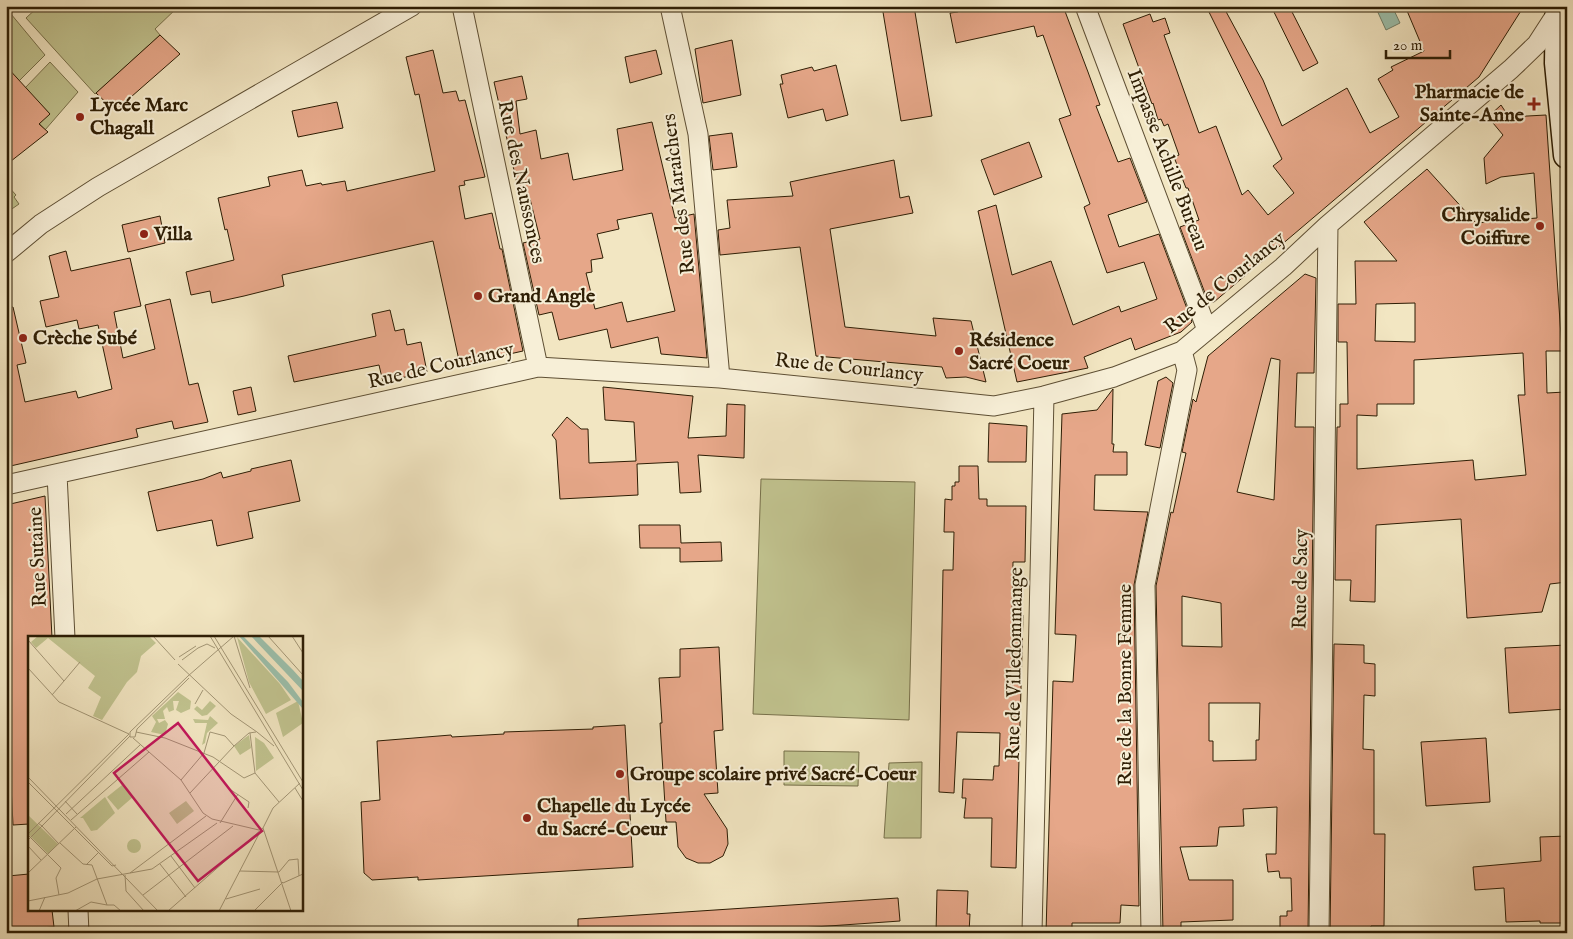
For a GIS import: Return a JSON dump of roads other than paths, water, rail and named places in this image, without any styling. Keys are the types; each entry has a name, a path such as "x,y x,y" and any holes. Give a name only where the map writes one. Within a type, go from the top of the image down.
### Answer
{"street":[{"path":"6,253 41,224 98,187 412,6"},
{"name":"Rue des Naussonces","path":"462,6 538,367"},
{"name":"Rue des Maraîchers","path":"670,6 698,134 720,378"},
{"name":"Impasse Achille Bureau","path":"1084,6 1207,330"},
{"path":"1562,13 1558,63 1566,147"},
{"name":"Rue de Courlancy","path":"6,485 538,367 720,378 994,406 1044,396 1114,377 1182,351 1283,267 1328,225 1511,70 1537,44 1562,13"},
{"name":"Rue de Sacy","path":"1319,933 1328,225"},
{"name":"Rue de la Bonne Femme","path":"1151,933 1145,585 1187,370 1182,351"},
{"name":"Rue de Villedommange","path":"1032,933 1044,396"},
{"name":"Rue Sutaine","path":"57,474 65,636"},
{"path":"78,912 79,933"}],"place":[{"name":"Pharmacie de Sainte-Anne","path":"1534,104"},
{"name":"Lycée Marc Chagall","path":"80,117"},
{"name":"Chrysalide Coiffure","path":"1540,226"},
{"name":"Villa","path":"144,234"},
{"name":"Grand Angle","path":"478,296"},
{"name":"Crèche Subé","path":"23,338"},
{"name":"Résidence Sacré Coeur","path":"959,351"},
{"name":"Groupe scolaire privé Sacré-Coeur","path":"620,774"},
{"name":"Chapelle du Lycée du Sacré-Coeur","path":"527,818"}]}
